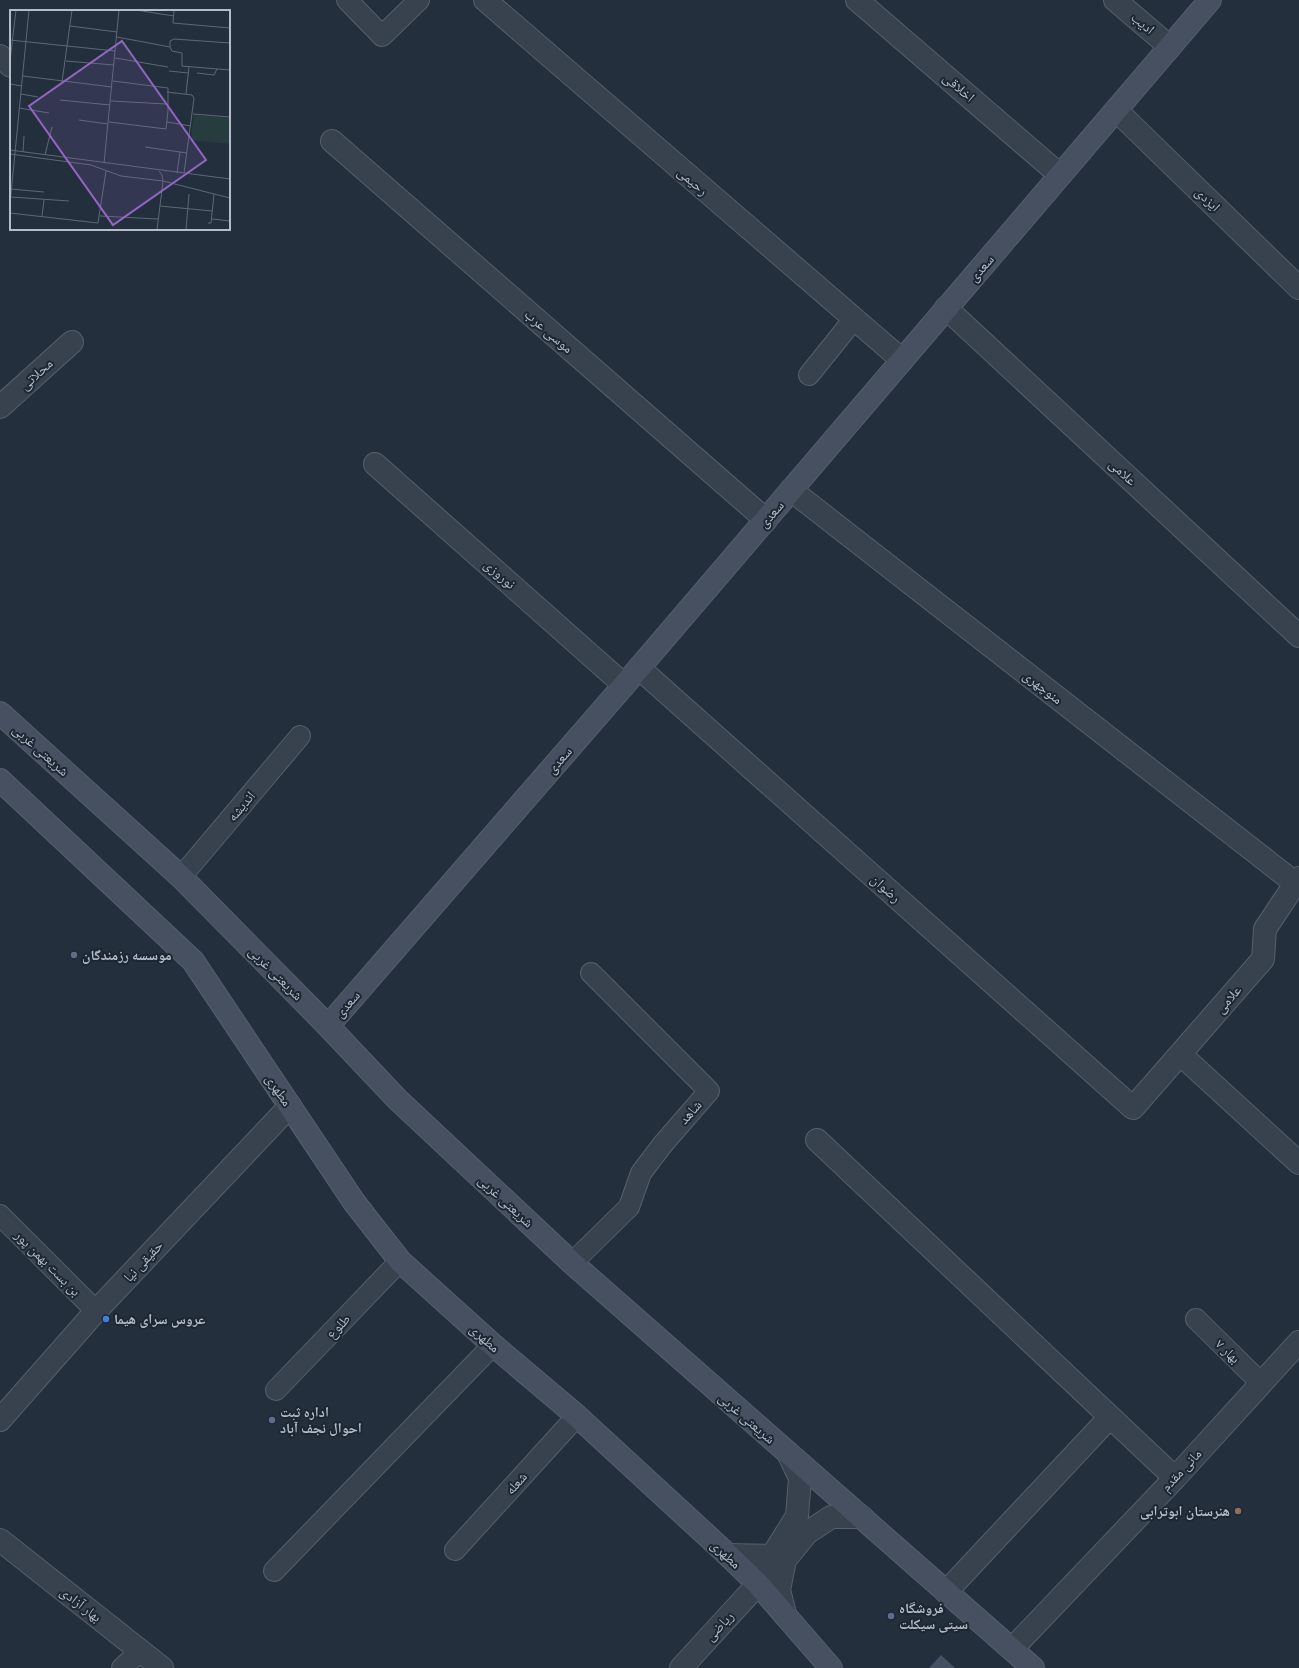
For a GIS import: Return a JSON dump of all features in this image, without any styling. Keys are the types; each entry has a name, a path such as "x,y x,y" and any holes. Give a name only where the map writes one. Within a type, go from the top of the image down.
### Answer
{"main road":[{"name":"سعدی","path":"328,1026 639,668 1210,0"},
{"name":"شریعتی غربی","path":"0,713 181,877 398,1099 572,1263 1033,1668"},
{"name":"مطهری","path":"0,780 193,961 354,1202 400,1261 493,1345 577,1416 728,1555 758,1584 831,1668"}],"street":[{"name":"رحیمی","path":"485,0 902,360"},
{"name":"اخلاقی","path":"857,0 1060,175"},
{"name":"ادیب","path":"1115,0 1170,47"},
{"path":"0,56 10,65"},
{"name":"ایزدی","path":"1116,110 1299,288"},
{"name":"موسی عرب","path":"332,141 766,520"},
{"name":"علامی","path":"946,308 1299,636"},
{"name":"محلاتی","path":"0,407 72,342"},
{"name":"نوروزی","path":"375,464 624,685"},
{"name":"منوچهری","path":"791,490 1297,881"},
{"name":"رضوان","path":"639,668 1133,1108"},
{"name":"علامی","path":"1133,1108 1263,958 1265,929 1297,881"},
{"path":"1180,1054 1299,1163"},
{"name":"حقیقی نیا","path":"0,1420 96,1311 290,1106"},
{"path":"817,1140 1175,1478"},
{"name":"مانی مقدم","path":"1012,1649 1175,1478 1299,1342"},
{"path":"946,1592 1110,1417"},
{"name":"ریاضی","path":"681,1668 758,1584 772,1556 797,1516 800,1478 788,1453"},
{"path":"785,1614 779,1590 785,1560 807,1533 831,1517 862,1517"},
{"name":"بهار آزادی","path":"0,1540 162,1668"},
{"path":"728,1555 772,1556"}],"lane":[{"path":"347,0 382,36 418,0"},
{"path":"809,375 854,319"},
{"name":"اندیشه","path":"181,877 300,736"},
{"name":"شاهد","path":"572,1263 629,1207 641,1173 662,1144 709,1091 591,973"},
{"name":"بن بست بهمن پور","path":"0,1215 96,1311"},
{"name":"طلوع","path":"276,1390 400,1261"},
{"name":"بهار ۷","path":"1196,1319 1261,1383"},
{"path":"274,1571 493,1345"},
{"name":"شعله","path":"455,1550 577,1416"},
{"path":"122,1668 140,1651"}],"building":[{"path":"941,1655 955,1668 929,1668"}],"place":[{"name":"موسسه رزمندگان","path":"74,955"},
{"name":"عروس سرای هیما","path":"106,1319"},
{"name":"اداره ثبت احوال نجف آباد","path":"272,1420"},
{"name":"هنرستان ابوترابی","path":"1238,1511"},
{"name":"فروشگاه سيتی سیکلت","path":"891,1616"}]}
